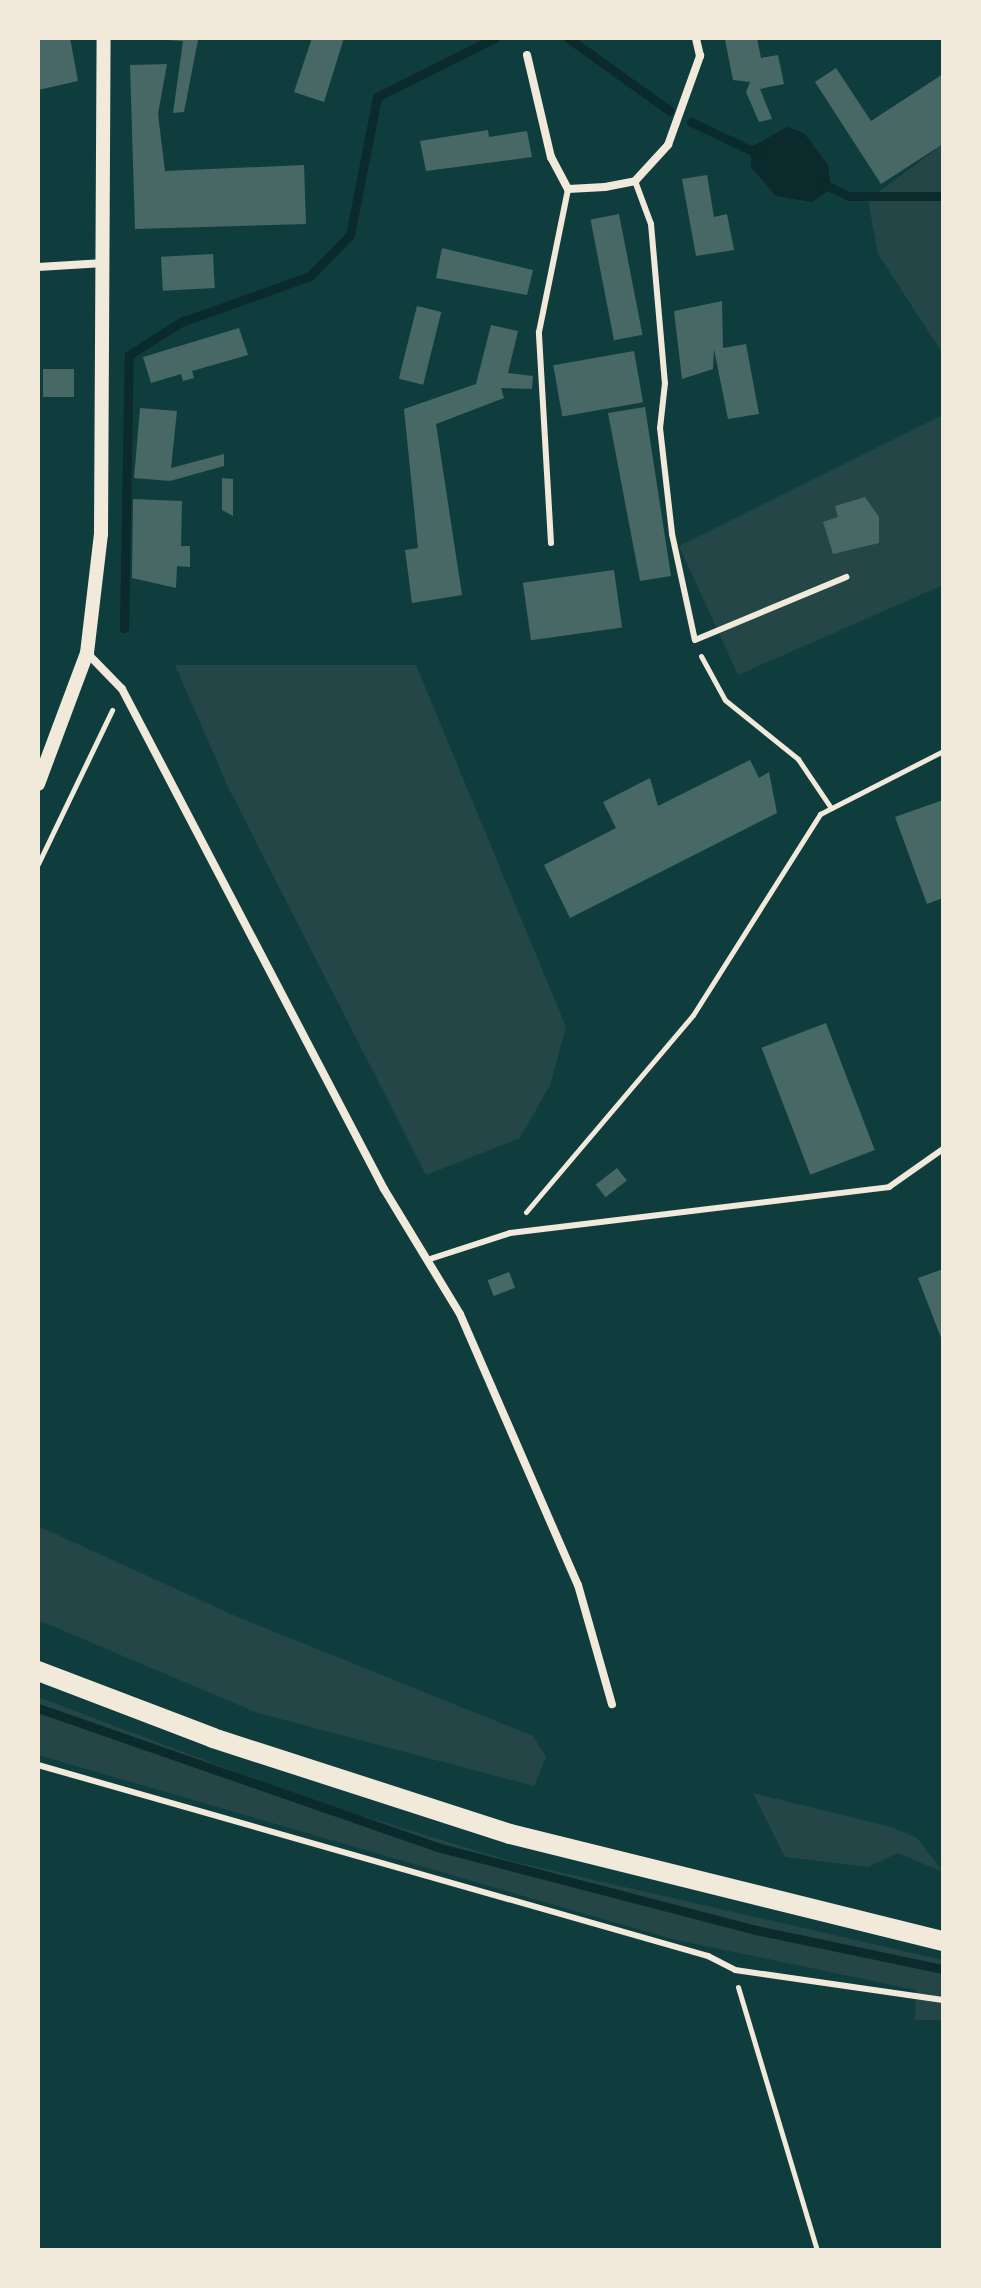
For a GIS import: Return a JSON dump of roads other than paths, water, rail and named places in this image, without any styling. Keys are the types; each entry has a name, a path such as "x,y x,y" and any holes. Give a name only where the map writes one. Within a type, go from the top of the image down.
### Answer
{"main road":[{"path":"38,1671 213,1738 510,1834 943,1941"}],"street":[{"path":"38,784 87,653 101,534 104,38"},
{"path":"527,55 551,157 568,189 635,181 668,145 700,56 696,38"},
{"path":"38,267 104,263"},
{"path":"87,653 122,689 384,1189 430,1259 578,1585 612,1704"}],"lane":[{"path":"635,181 651,224 665,383 662,443 695,640 846,577"},
{"path":"551,543 539,332 568,189"},
{"path":"430,1259 510,1233 889,1187 943,1149"},
{"path":"38,1765 708,1956 735,1970 943,2000"}],"waterway":[{"path":"124,628 129,355 181,322 310,276 350,235 377,97 495,38"},
{"path":"568,38 670,111"},
{"path":"691,122 761,155"},
{"path":"821,183 849,196 943,196"},
{"path":"38,1708 437,1847 756,1930 943,1969"}]}
